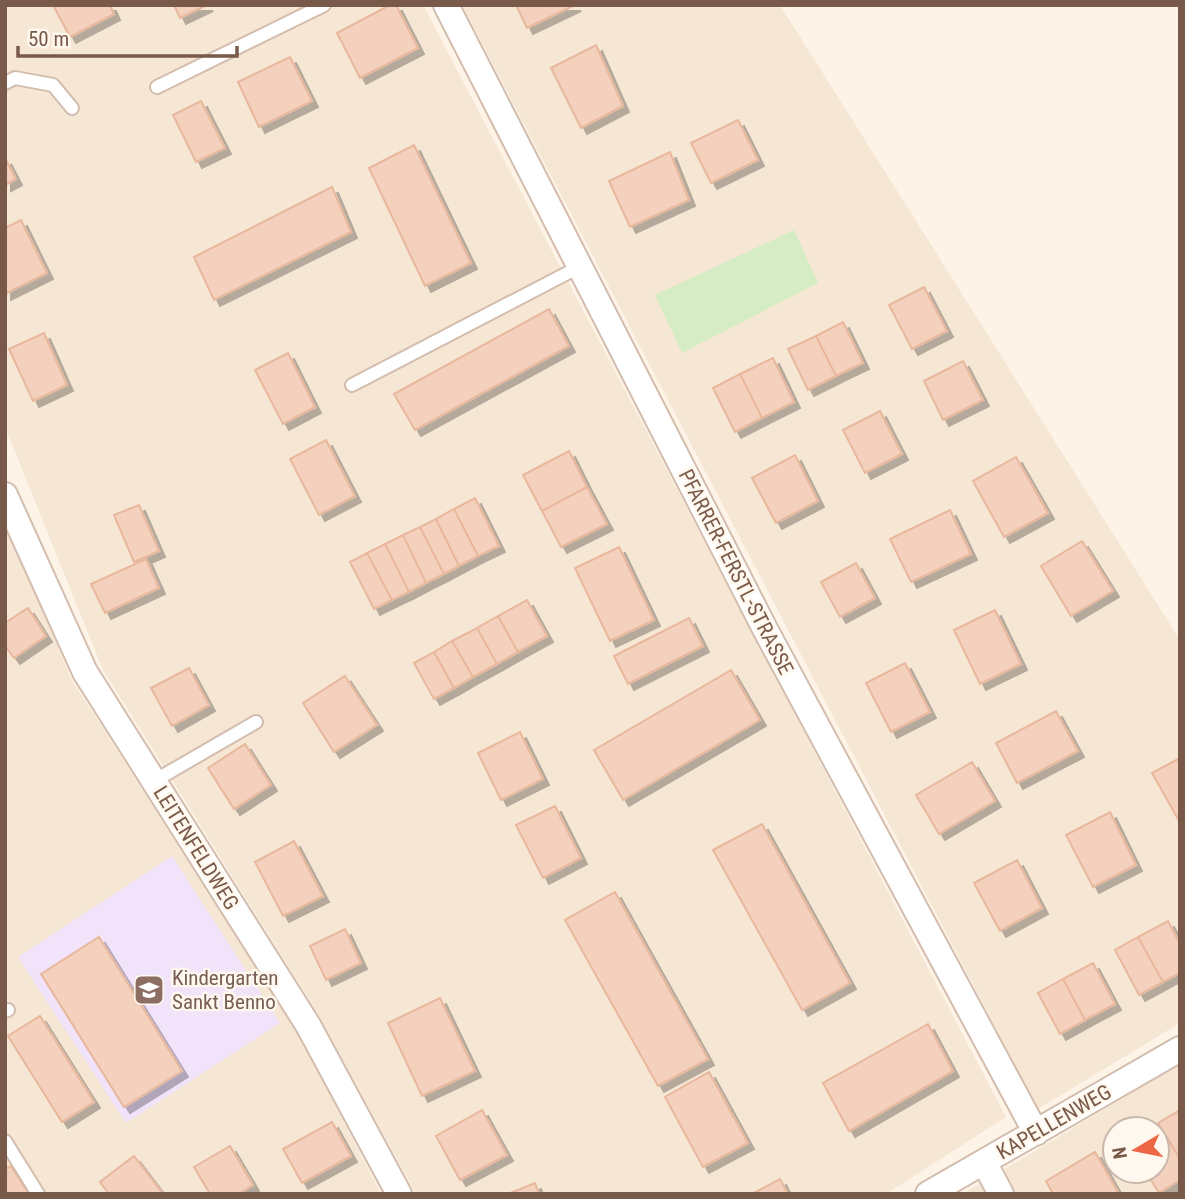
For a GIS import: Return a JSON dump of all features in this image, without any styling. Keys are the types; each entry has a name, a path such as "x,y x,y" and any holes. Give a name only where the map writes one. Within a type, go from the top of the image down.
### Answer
{"street":[{"name":"PFARRER-FERSTL-STRASSE","path":"446,5 771,640 1036,1133"},
{"name":"LEITENFELDWEG","path":"5,495 85,672 308,1025 399,1194"},
{"name":"KAPELLENWEG","path":"928,1194 1180,1049"},
{"path":"984,1163 1001,1194"}],"lane":[{"path":"157,87 324,5"},
{"path":"5,83 15,78 53,85 72,108"},
{"path":"352,385 579,267"},
{"path":"154,781 256,722"},
{"path":"5,1141 38,1194"}],"shaded area":[{"path":"5,5 423,5 1006,1117 886,1194 416,1194 317,1012 103,670 5,427"},
{"path":"462,5 780,5 1180,640 1180,1023 1038,1109"},
{"path":"5,509 70,677 296,1029 381,1194 5,1194"},
{"name":"Kindergarten Sankt Benno","path":"172,856 280,1023 126,1123 18,957"},
{"path":"1180,1064 1180,1194 963,1194"}],"green space":[{"path":"794,230 818,283 682,353 655,295"}],"building":[{"path":"53,5 110,5 114,14 70,37"},
{"path":"174,5 207,5 180,18"},
{"path":"390,5 396,5 418,48 360,78 337,33"},
{"path":"516,5 575,5 527,28"},
{"path":"596,45 623,106 581,128 551,68"},
{"path":"290,57 312,101 259,127 238,82"},
{"path":"201,101 225,148 196,162 173,115"},
{"path":"738,120 758,160 711,183 691,143"},
{"path":"414,145 471,263 425,286 369,168"},
{"path":"670,152 689,200 630,227 609,181"},
{"path":"5,158 16,179 5,185"},
{"path":"332,187 351,232 214,300 194,257"},
{"path":"21,220 47,273 5,294 5,228"},
{"path":"924,287 947,331 912,349 889,305"},
{"path":"549,309 569,346 415,430 394,394"},
{"path":"843,322 863,363 836,376 816,336"},
{"path":"44,333 67,385 33,401 9,349"},
{"path":"816,336 836,376 808,390 788,349"},
{"path":"288,353 315,407 283,424 255,370"},
{"path":"773,358 794,402 762,418 740,374"},
{"path":"963,361 983,400 943,420 924,381"},
{"path":"740,374 762,418 735,432 713,388"},
{"path":"880,411 902,454 865,473 843,430"},
{"path":"326,440 355,496 319,515 290,459"},
{"path":"569,451 587,487 542,511 523,475"},
{"path":"795,455 818,501 776,523 752,478"},
{"path":"1016,457 1048,513 1004,537 973,481"},
{"path":"587,487 607,524 561,547 542,511"},
{"path":"475,498 499,546 478,556 454,509"},
{"path":"139,505 159,551 134,562 114,515"},
{"path":"454,509 478,556 459,566 436,519"},
{"path":"950,510 971,554 911,582 890,539"},
{"path":"436,519 459,566 444,574 420,527"},
{"path":"420,527 444,574 426,583 403,535"},
{"path":"403,535 426,583 409,592 385,544"},
{"path":"1082,541 1113,591 1071,616 1041,566"},
{"path":"385,544 409,592 392,600 367,553"},
{"path":"619,547 654,620 610,641 575,568"},
{"path":"367,553 392,600 374,609 350,562"},
{"path":"146,559 159,588 105,613 91,584"},
{"path":"856,563 875,598 840,617 821,582"},
{"path":"527,600 547,636 518,652 498,616"},
{"path":"28,608 46,636 14,658 5,646 5,623"},
{"path":"995,610 1021,664 980,684 954,630"},
{"path":"498,616 518,652 497,664 477,628"},
{"path":"689,618 703,646 628,684 614,656"},
{"path":"477,628 497,664 473,677 452,641"},
{"path":"452,641 473,677 454,688 434,652"},
{"path":"434,652 454,688 434,699 414,663"},
{"path":"905,663 930,712 891,732 866,683"},
{"path":"189,668 209,705 172,726 151,688"},
{"path":"731,670 760,720 623,800 594,750"},
{"path":"345,676 377,725 334,752 303,703"},
{"path":"1056,711 1078,751 1017,783 996,743"},
{"path":"520,732 543,779 501,800 478,753"},
{"path":"245,744 271,785 234,809 208,768"},
{"path":"1180,758 1180,817 1178,819 1152,773"},
{"path":"972,762 995,801 939,834 916,795"},
{"path":"555,806 581,858 543,878 516,825"},
{"path":"1110,812 1136,865 1093,887 1066,835"},
{"path":"762,824 850,983 802,1010 713,850"},
{"path":"294,841 323,896 283,916 255,862"},
{"path":"1017,860 1042,908 1000,931 974,883"},
{"path":"615,892 708,1059 658,1086 565,920"},
{"path":"1168,921 1180,944 1180,973 1163,982 1138,937"},
{"path":"345,929 361,963 326,980 310,946"},
{"path":"99,937 182,1071 124,1107 41,974"},
{"path":"1138,937 1163,982 1139,995 1115,950"},
{"path":"1093,963 1115,1004 1085,1020 1063,979"},
{"path":"1063,979 1085,1020 1060,1034 1038,993"},
{"path":"440,998 475,1071 422,1096 388,1023"},
{"path":"40,1016 94,1102 62,1122 8,1036"},
{"path":"928,1024 953,1071 849,1131 823,1083"},
{"path":"709,1072 748,1143 703,1167 665,1097"},
{"path":"482,1110 507,1155 460,1180 436,1136"},
{"path":"1180,1110 1180,1159 1171,1144 1171,1115"},
{"path":"332,1122 351,1156 302,1183 283,1149"},
{"path":"1171,1144 1180,1159 1180,1180 1159,1193 1154,1185 1171,1185"},
{"path":"230,1146 253,1185 239,1194 210,1194 194,1167"},
{"path":"1095,1152 1101,1162 1101,1185 1114,1185 1119,1194 1053,1194 1046,1181"},
{"path":"134,1156 163,1194 109,1194 100,1182"},
{"path":"11,1166 29,1194 5,1194 5,1169"},
{"path":"780,1179 788,1194 752,1194"},
{"path":"535,1183 539,1194 508,1194"}],"place":[{"name":"Kindergarten Sankt Benno","path":"149,990"}]}
